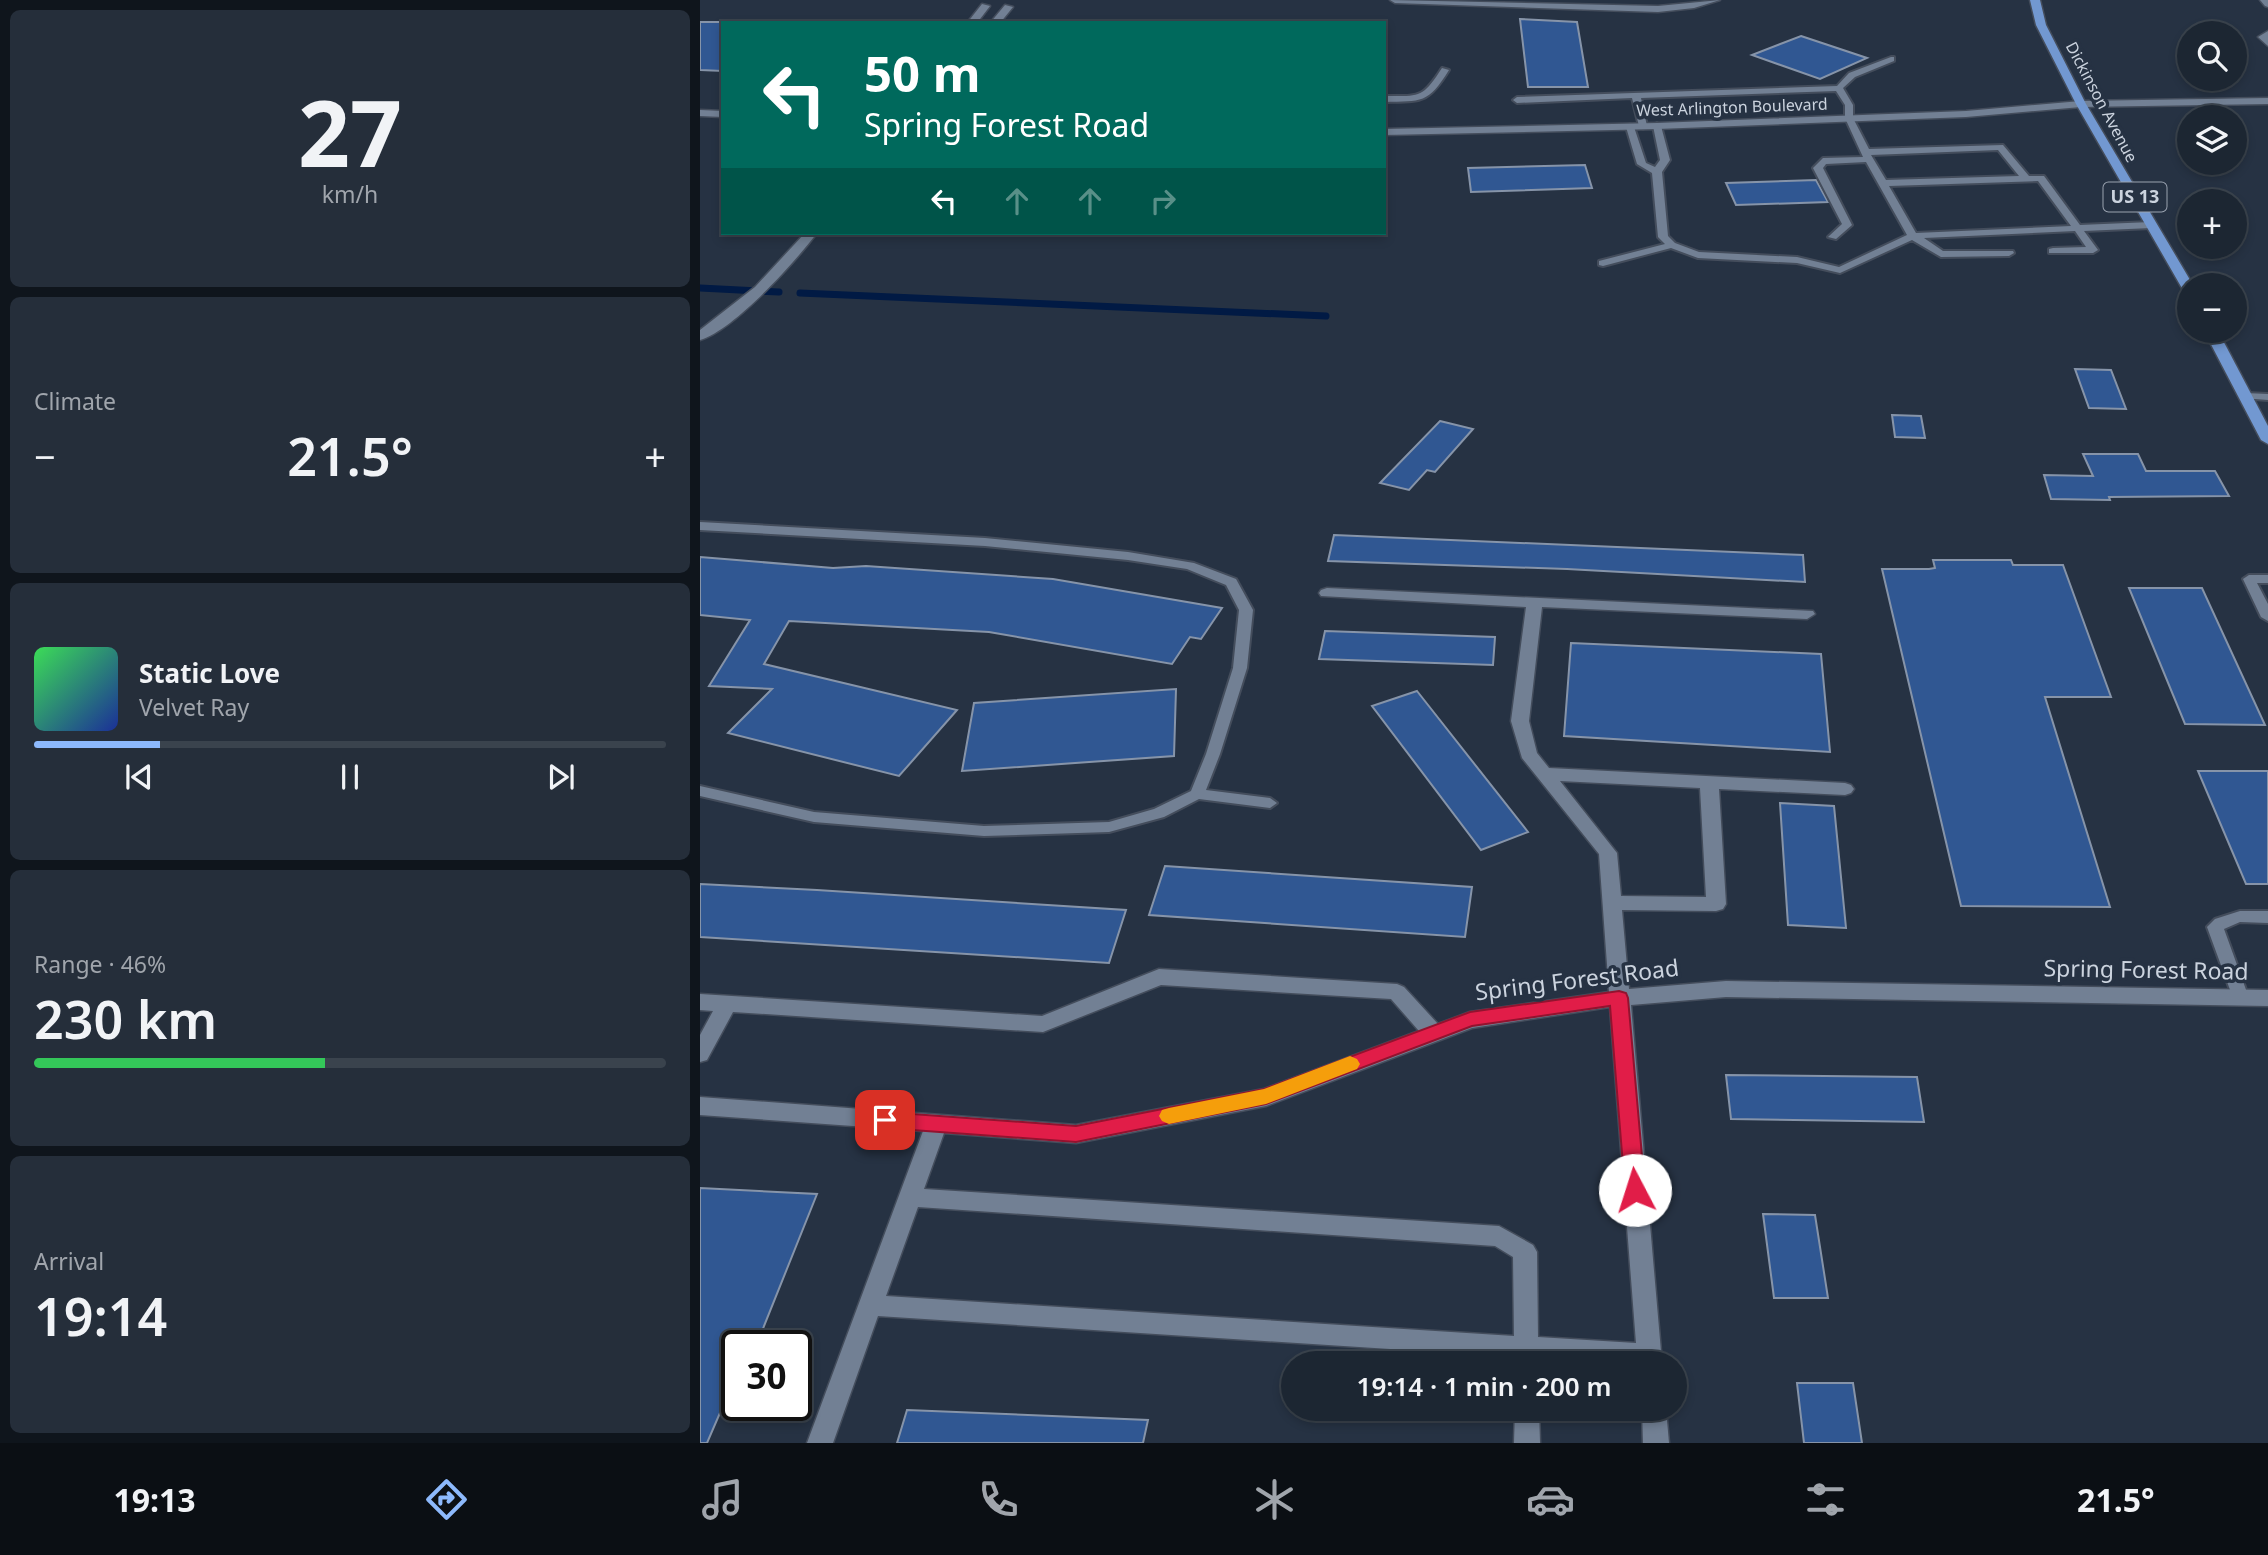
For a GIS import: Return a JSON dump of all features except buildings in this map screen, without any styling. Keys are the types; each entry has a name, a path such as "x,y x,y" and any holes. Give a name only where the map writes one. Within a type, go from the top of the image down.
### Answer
{"main road":[{"name":"Dickinson Avenue","path":"2035,0 2035,16 2073,82 2081,104 2179,273"},
{"path":"2217,343 2268,440"}],"street":[{"path":"1395,0 1658,9 1715,0"},
{"path":"974,21 985,6"},
{"path":"997,21 1008,6"},
{"path":"2268,34 2263,37 2268,43"},
{"name":"West Arlington Boulevard","path":"1386,132 1630,127 1966,114 2081,104 2268,101"},
{"path":"700,113 721,114"},
{"path":"700,336 742,308 773,279 809,235"},
{"path":"1327,593 1807,614"},
{"path":"1535,602 1520,721 1528,754 1608,853 1648,1351"},
{"path":"1544,774 1709,780 1845,789"},
{"path":"1612,904 1716,904 1709,780"},
{"path":"700,1002 1042,1024 1159,977 1397,992 1433,1032"},
{"name":"Spring Forest Road","path":"700,1106 1076,1134 1266,1097 1470,1020 1619,998 1726,989 2268,999"},
{"path":"700,1054 727,1004"},
{"path":"820,1443 937,1124"},
{"path":"910,1197 1499,1236 1525,1252 1526,1351"},
{"path":"870,1305 1474,1351"},
{"path":"1527,1421 1527,1443"},
{"path":"1655,1421 1657,1443"}],"lane":[{"path":"1517,100 1839,88 1852,75 1891,59"},
{"path":"1386,99 1423,97 1430,94 1445,70"},
{"path":"1839,88 1849,105 1849,118 1913,236 1941,254 2009,253"},
{"path":"1636,96 1643,126"},
{"path":"1657,126 1665,160 1657,172 1663,237 1672,246 1698,255 1797,260 1840,270 1913,236 2151,225"},
{"path":"1630,127 1642,164 1657,172"},
{"path":"1833,237 1847,225 1818,167 1823,160 2000,147 2026,178"},
{"path":"1976,169 1983,180"},
{"path":"1941,171 1947,181"},
{"path":"1910,172 1916,182"},
{"path":"1883,183 2041,178 2093,250 2053,251"},
{"path":"1603,264 1672,246"},
{"path":"2245,397 2268,397"},
{"path":"700,526 985,542 1128,555 1190,566 1231,582 1245,610 1240,668 1213,754 1197,794"},
{"path":"2268,579 2249,579 2268,617"},
{"path":"700,791 814,817 984,831 1109,827 1158,813 1197,794 1270,803"},
{"path":"2241,998 2215,927 2223,921 2240,916 2268,917"}],"waterway":[{"path":"700,288 779,292"},
{"path":"800,293 1326,316"}],"slow traffic":[{"path":"1169,1116 1266,1097 1350,1064"}],"route":[{"path":"885,1120 1076,1134 1266,1097 1470,1020 1619,998 1635,1190"}]}
